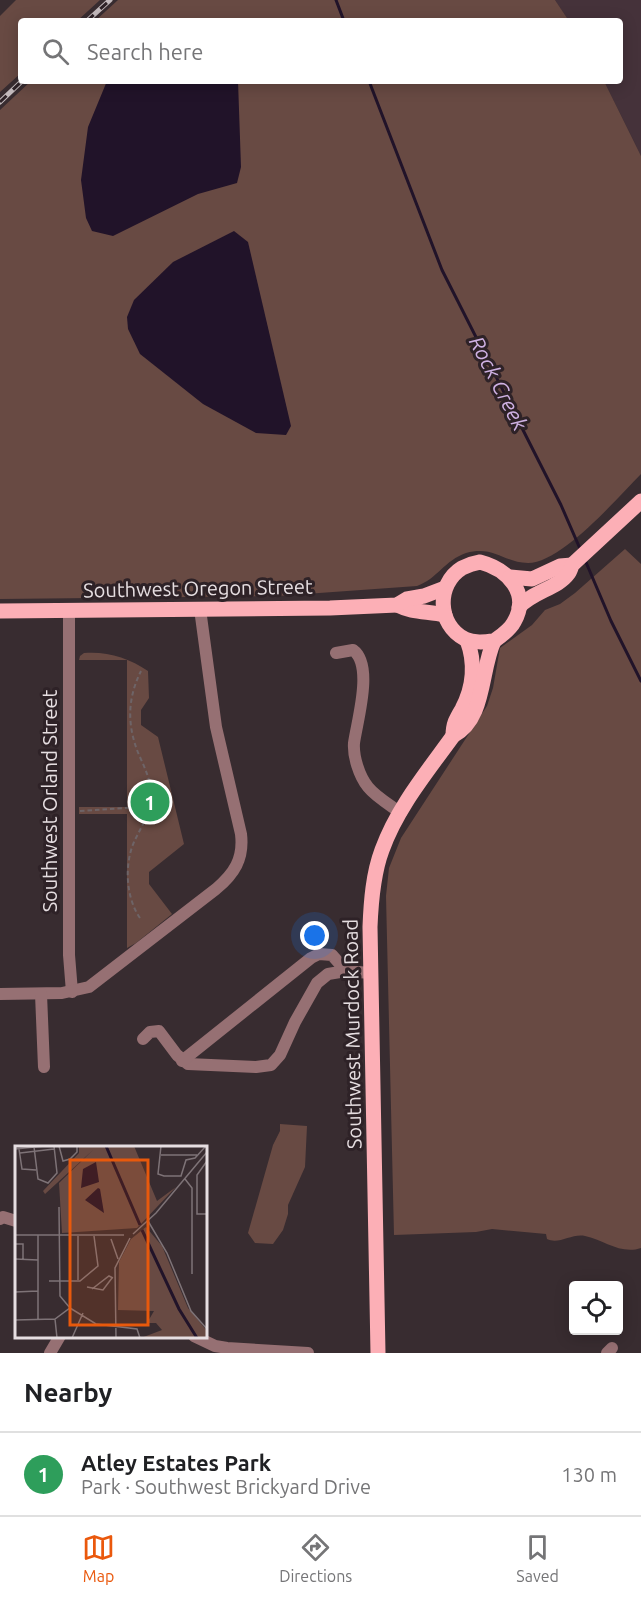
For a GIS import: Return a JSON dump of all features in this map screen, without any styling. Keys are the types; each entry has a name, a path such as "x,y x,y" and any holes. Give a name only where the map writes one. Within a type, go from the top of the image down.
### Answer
{"main road":[{"path":"445,588 443,606 453,629 467,640 494,641 514,622 519,607 526,598 550,587 568,574 572,565 641,502"},
{"name":"Southwest Oregon Street","path":"397,605 407,599 424,596 445,588 450,579 464,567 480,562 491,565 510,577"},
{"path":"510,577 532,579 560,566 572,565"},
{"path":"510,577 517,591 519,607"},
{"name":"Southwest Oregon Street","path":"0,611 397,605 408,611 427,611 445,615"},
{"name":"Southwest Murdock Road","path":"453,736 453,723 467,696 474,670 467,640"},
{"name":"Southwest Murdock Road","path":"378,1353 370,972 373,885 382,850 400,813 453,736 464,730 474,710 494,641"}],"street":[{"path":"0,994 72,992 97,982 216,889 232,874 240,859 241,834 216,727 200,609"},
{"name":"Southwest Orland Street","path":"69,611 69,967 72,992"},
{"path":"336,653 353,650 361,660 363,693 354,745 358,770 368,787 400,813"},
{"path":"183,1060 311,958 319,954 332,955 346,971"},
{"path":"142,1039 150,1032 159,1031 188,1064 264,1067 271,1065 280,1055 317,983 328,974 346,971 370,972"},
{"path":"41,994 44,1067"},
{"path":"50,1353 59,1338"},
{"path":"198,1338 215,1346 227,1348 308,1353"}],"path":[{"path":"140,918 129,894 130,858 133,845 149,810 151,796 149,781 133,739 130,718 130,697 141,671"},
{"path":"68,811 137,807 149,810 160,817"}],"shaded area":[{"path":"16,0 100,0 80,18 18,18 18,76 0,92 0,16"},
{"path":"118,0 555,0 567,18 98,18"},
{"path":"555,0 641,0 641,156 605,84 623,84 623,18 567,18"},
{"path":"28,84 605,84 641,156 641,474 588,528 557,552 542,560 528,563 484,551 466,553 452,560 430,579 417,586 277,596 0,599 0,110"},
{"path":"106,84 238,84 241,167 237,183 198,194 113,236 92,231 86,218 81,180 88,127"},
{"path":"234,231 248,242 291,426 286,435 256,433 203,404 140,354 128,329 127,317 134,300 173,262"},
{"path":"625,549 641,564 641,1248 626,1250 585,1236 556,1241 547,1239 546,1234 492,1229 476,1232 394,1235 386,896 389,868 401,838 487,706 493,688 500,648 532,625 545,610 560,604 575,593"},
{"path":"84,653 118,656 133,662 148,671 149,698 141,710 141,725 158,737 184,844 149,872 149,884 172,914 127,948 127,814 79,814 79,807 127,807 127,660 79,660"},
{"path":"280,1124 307,1126 305,1167 288,1205 283,1230 273,1244 255,1243 248,1233 273,1145 280,1131"}],"waterway":[{"name":"Rock Creek","path":"336,0 343,18"},
{"name":"Rock Creek","path":"370,84 442,270 561,505 581,551"},
{"name":"Rock Creek","path":"585,560 611,621 641,681"}],"railway":[{"path":"90,18 110,0"},
{"path":"0,102 19,84"}],"place":[{"name":"Atley Estates Park","path":"150,802"}]}
